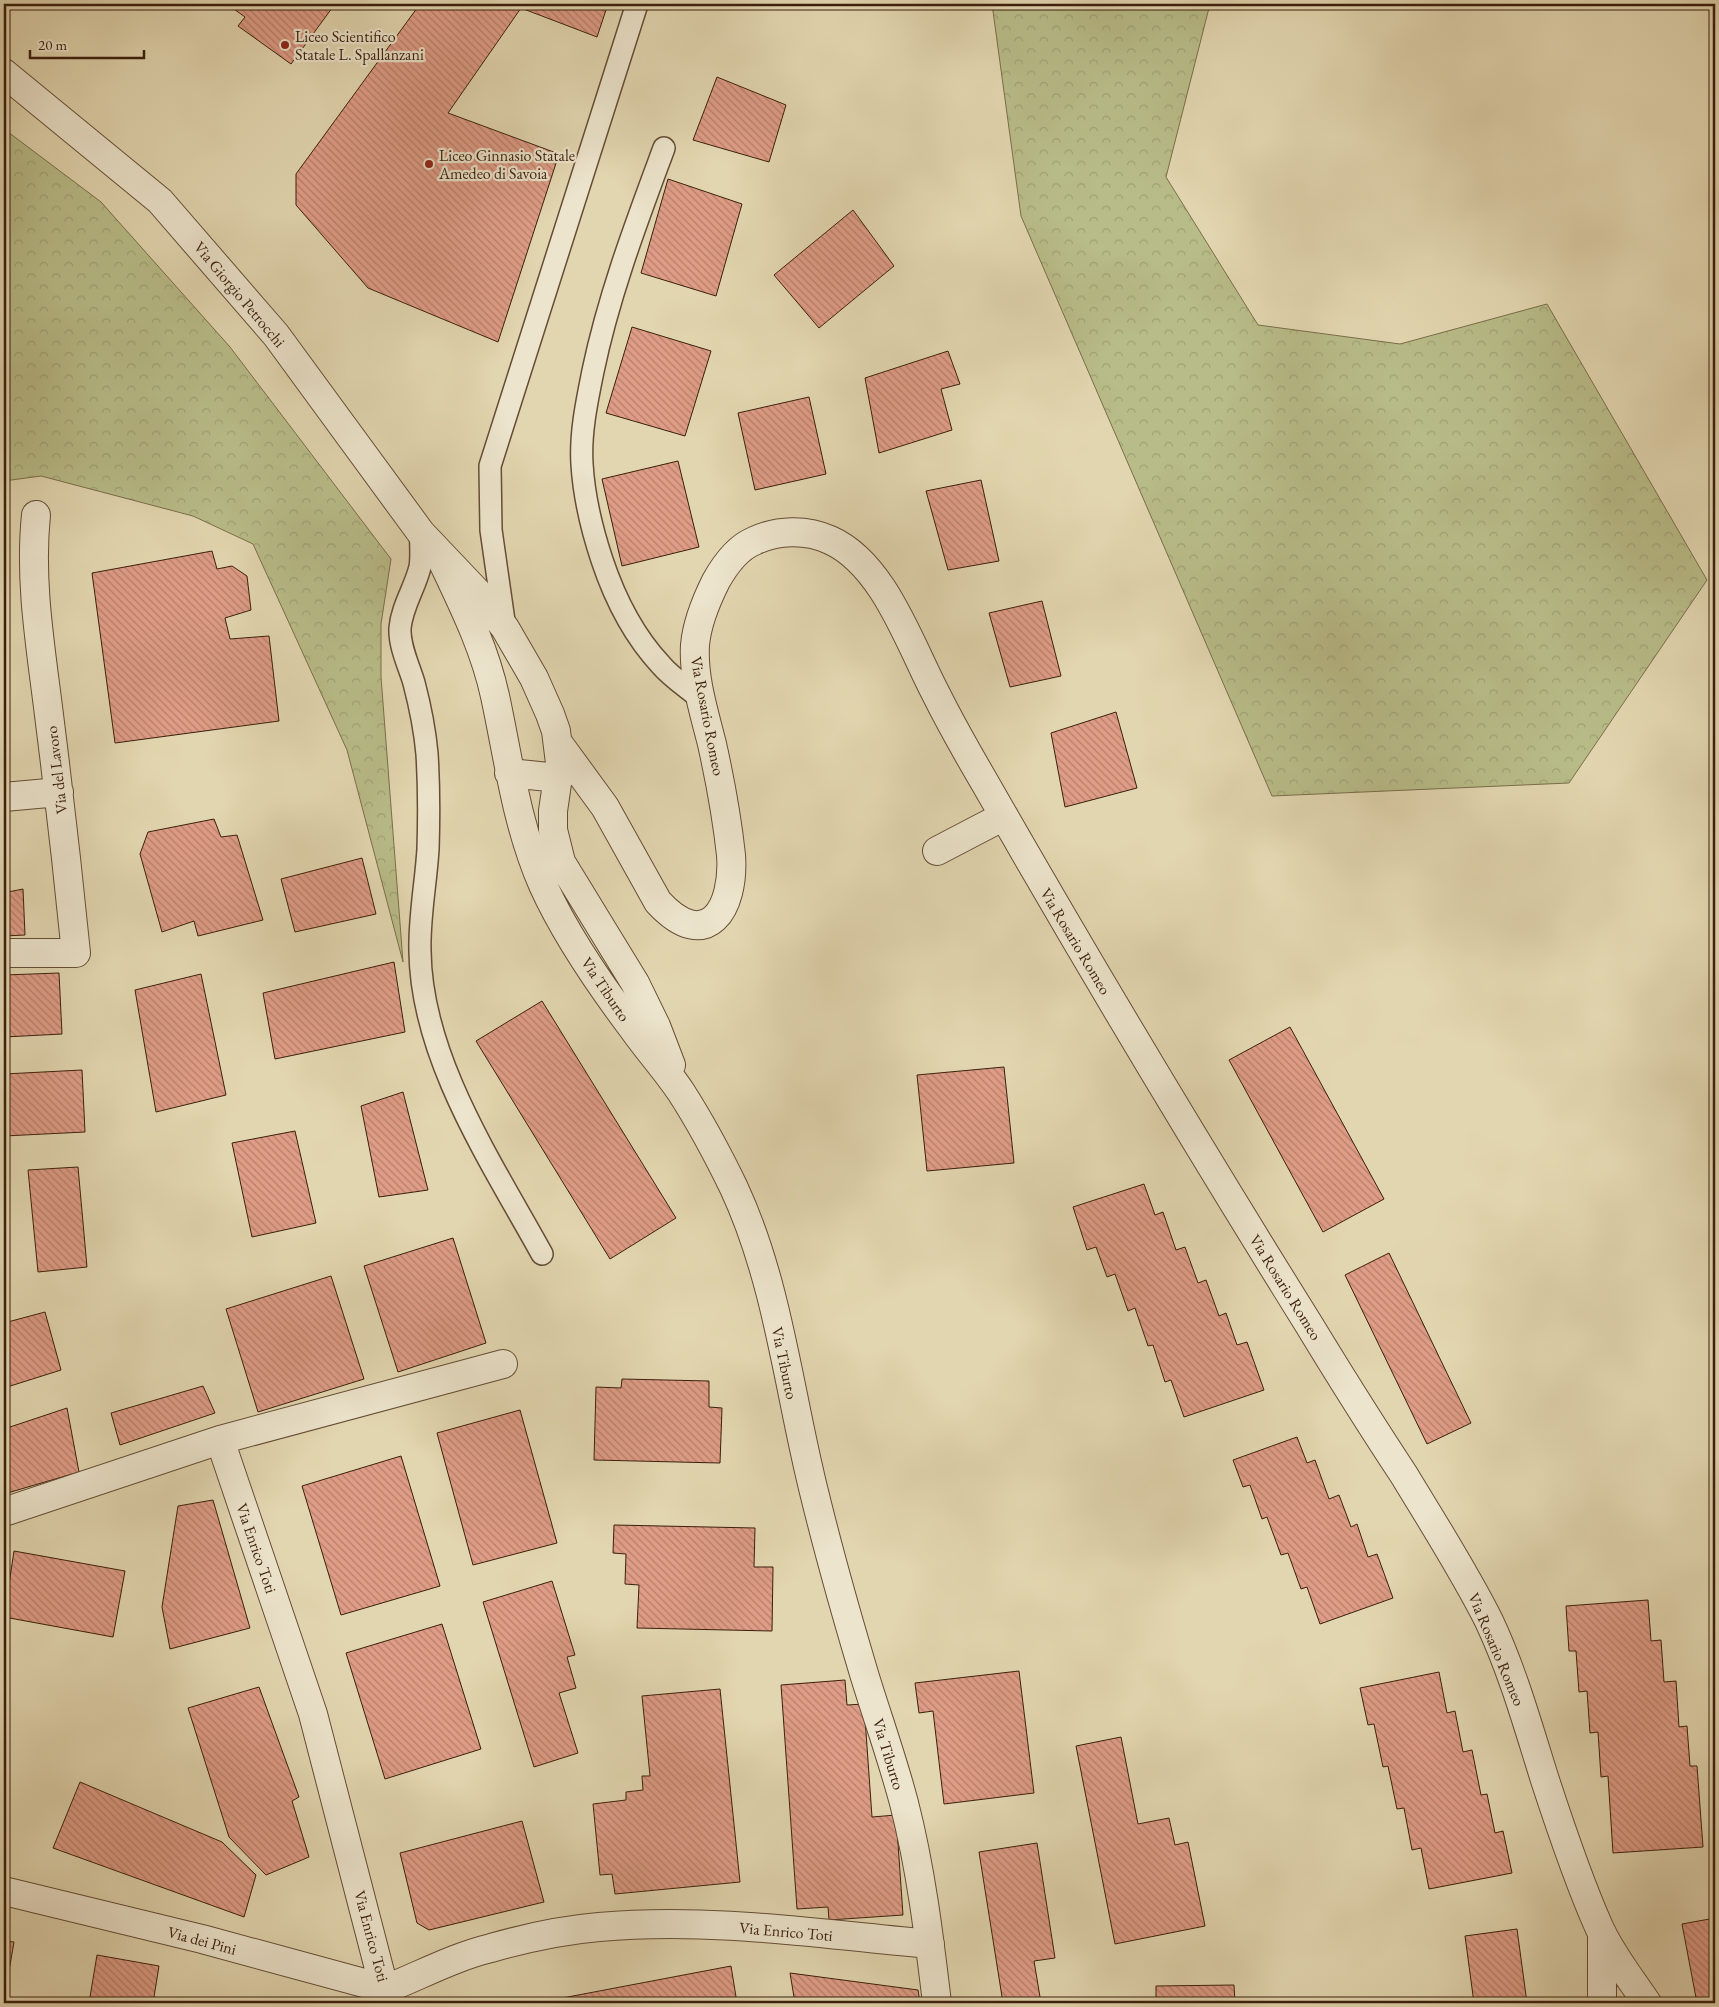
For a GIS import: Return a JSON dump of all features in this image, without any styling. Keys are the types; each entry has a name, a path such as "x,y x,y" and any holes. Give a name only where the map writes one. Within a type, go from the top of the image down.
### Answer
{"street":[{"name":"Via Giorgio Petrocchi","path":"4,73 160,201 276,335 429,542 477,592 505,628 541,692 559,744"},
{"name":"Via del Lavoro","path":"4,953 76,953 36,604 33,562 36,515"},
{"name":"Via Rosario Romeo","path":"559,744 605,807 658,902 668,914 680,922 694,926 707,924 716,918 724,907 728,892 731,859 720,779 701,699 695,655 699,621 712,588 730,560 742,547 770,535 803,531 835,541 873,576 883,591 939,701 1004,816 1150,1065 1314,1334 1429,1516 1471,1588 1492,1628 1513,1680 1557,1816 1602,1933 1647,2003"},
{"name":"Via Giorgio Petrocchi","path":"429,542 472,623 495,695 509,773"},
{"path":"495,695 541,692"},
{"path":"559,744 560,764 553,811 553,830 562,862 621,957 648,1007 679,1090"},
{"path":"509,773 559,778"},
{"name":"Via Tiburto","path":"509,773 527,842 537,871 563,922 610,998 679,1090 712,1145 736,1192 752,1232 766,1280 816,1501 858,1652 904,1800 916,1853 938,2003"},
{"path":"4,797 59,792"},
{"path":"937,851 1004,816"},
{"path":"4,1512 220,1440 503,1364"},
{"name":"Via Enrico Toti","path":"220,1440 313,1714 387,1996 447,1962 490,1948 596,1927 652,1924 761,1927 930,1944"},
{"name":"Via dei Pini","path":"4,1891 202,1939 387,1996"},
{"path":"1602,1933 1602,2003"}],"lane":[{"path":"505,628 492,530 490,466 637,4"},
{"path":"664,148 623,260 605,321 585,416 582,464 587,501 596,542 620,605 638,638 662,667 701,699"},
{"path":"429,542 405,606 400,629 404,653 418,702 427,753 428,850 421,915 420,952 424,990 428,1014 440,1052 454,1086 476,1134 542,1254"}],"green space":[{"path":"992,4 1210,4 1166,177 1258,325 1400,344 1547,304 1707,580 1569,783 1272,796 1021,216"},
{"path":"4,129 101,202 230,347 391,559 381,624 381,677 403,962 347,750 253,544 193,516 41,476 4,481"}],"building":[{"name":"Liceo Scientifico Statale L. Spallanzani","path":"227,4 335,4 291,64 238,26 245,17"},
{"name":"Liceo Ginnasio Statale Amedeo di Savoia","path":"420,4 608,4 597,37 521,8 448,113 559,154 498,342 368,288 296,205 296,174"},
{"path":"717,77 786,105 769,162 693,140"},
{"path":"668,179 742,204 716,296 641,273"},
{"path":"853,210 894,266 819,328 774,275"},
{"path":"632,327 711,351 685,436 606,413"},
{"path":"948,351 960,384 941,389 952,430 879,453 865,378"},
{"path":"809,397 826,474 755,490 738,413"},
{"path":"678,461 699,547 622,566 602,479"},
{"path":"981,480 999,561 948,570 926,491"},
{"path":"212,551 217,569 232,566 247,576 251,610 225,618 230,639 269,636 279,721 115,743 92,573"},
{"path":"1042,601 1061,676 1010,687 989,613"},
{"path":"1116,712 1137,788 1065,807 1051,733"},
{"path":"214,819 221,837 237,835 263,920 198,936 194,921 162,932 140,854 148,832"},
{"path":"4,837 8,892 23,889 25,935 4,936"},
{"path":"362,858 376,914 295,932 281,879"},
{"path":"394,962 405,1032 275,1059 263,993"},
{"path":"59,973 62,1034 4,1037 4,975"},
{"path":"201,974 226,1095 156,1112 135,990"},
{"path":"542,1001 676,1218 610,1259 476,1041"},
{"path":"1290,1027 1384,1199 1323,1232 1229,1060"},
{"path":"1004,1067 1014,1163 927,1171 917,1075"},
{"path":"82,1070 85,1132 4,1136 4,1074"},
{"path":"403,1092 428,1190 379,1197 361,1106"},
{"path":"295,1131 316,1223 252,1237 232,1143"},
{"path":"78,1167 87,1267 38,1272 28,1170"},
{"path":"1144,1184 1155,1215 1163,1212 1176,1250 1185,1247 1198,1283 1206,1280 1219,1316 1226,1313 1237,1345 1247,1342 1264,1390 1184,1417 1171,1380 1165,1382 1153,1345 1148,1346 1135,1308 1128,1311 1115,1274 1107,1277 1096,1247 1087,1250 1073,1207"},
{"path":"453,1238 486,1343 398,1372 364,1266"},
{"path":"1389,1253 1471,1423 1427,1444 1345,1275"},
{"path":"331,1276 364,1379 258,1412 226,1309"},
{"path":"45,1312 61,1370 4,1388 4,1323"},
{"path":"622,1379 709,1381 709,1407 722,1408 720,1463 594,1460 596,1387 621,1388"},
{"path":"203,1386 215,1413 120,1445 111,1413"},
{"path":"67,1408 79,1472 4,1494 4,1429"},
{"path":"520,1410 557,1543 473,1565 437,1433"},
{"path":"1297,1437 1307,1463 1315,1460 1329,1499 1339,1495 1351,1527 1357,1524 1368,1557 1377,1554 1393,1598 1320,1624 1307,1587 1301,1589 1288,1553 1281,1555 1267,1517 1262,1519 1250,1485 1243,1487 1233,1460"},
{"path":"401,1456 440,1586 341,1615 302,1486"},
{"path":"213,1500 250,1628 170,1649 162,1607 178,1506"},
{"path":"614,1525 755,1528 754,1567 773,1567 772,1631 637,1628 639,1585 625,1584 626,1554 613,1553"},
{"path":"14,1551 125,1571 113,1637 4,1617"},
{"path":"552,1581 575,1655 567,1657 576,1688 559,1693 578,1753 534,1767 483,1602"},
{"path":"1648,1600 1651,1641 1661,1640 1664,1682 1676,1681 1679,1727 1687,1726 1690,1766 1697,1766 1703,1847 1613,1853 1608,1776 1601,1777 1598,1732 1590,1733 1587,1691 1579,1692 1576,1651 1569,1651 1566,1606"},
{"path":"442,1624 481,1749 385,1779 346,1653"},
{"path":"1019,1671 1034,1793 944,1804 933,1711 919,1713 915,1683"},
{"path":"1439,1672 1447,1713 1455,1711 1463,1752 1472,1750 1481,1795 1487,1794 1495,1833 1503,1831 1512,1873 1429,1889 1421,1848 1412,1850 1404,1808 1397,1809 1388,1766 1383,1767 1374,1724 1368,1725 1360,1688"},
{"path":"845,1680 847,1705 864,1704 872,1817 896,1815 903,1915 829,1920 828,1907 797,1909 781,1685"},
{"path":"259,1687 299,1797 292,1801 309,1857 266,1875 229,1837 188,1708"},
{"path":"720,1689 740,1882 615,1894 612,1874 600,1875 593,1804 626,1800 626,1792 643,1790 642,1776 650,1776 642,1696"},
{"path":"1121,1737 1138,1824 1169,1818 1175,1845 1188,1842 1205,1926 1115,1944 1076,1746"},
{"path":"80,1782 222,1842 256,1875 244,1917 53,1848"},
{"path":"522,1821 544,1902 429,1930 417,1923 400,1853"},
{"path":"1037,1843 1055,1958 1034,1961 1041,2003 1003,2003 979,1852"},
{"path":"1715,1918 1715,2003 1697,2003 1682,1924"},
{"path":"1517,1929 1527,2003 1474,2003 1465,1936"},
{"path":"4,1941 14,1942 4,2000"},
{"path":"97,1955 159,1966 153,2003 89,2003"},
{"path":"731,1966 737,2003 536,2003"},
{"path":"790,1973 918,1990 920,2003 795,2003"},
{"path":"1234,1985 1235,2003 1156,2003 1156,1986"}],"place":[{"name":"Liceo Scientifico Statale L. Spallanzani","path":"285,45"},
{"name":"Liceo Ginnasio Statale Amedeo di Savoia","path":"429,164"}]}
